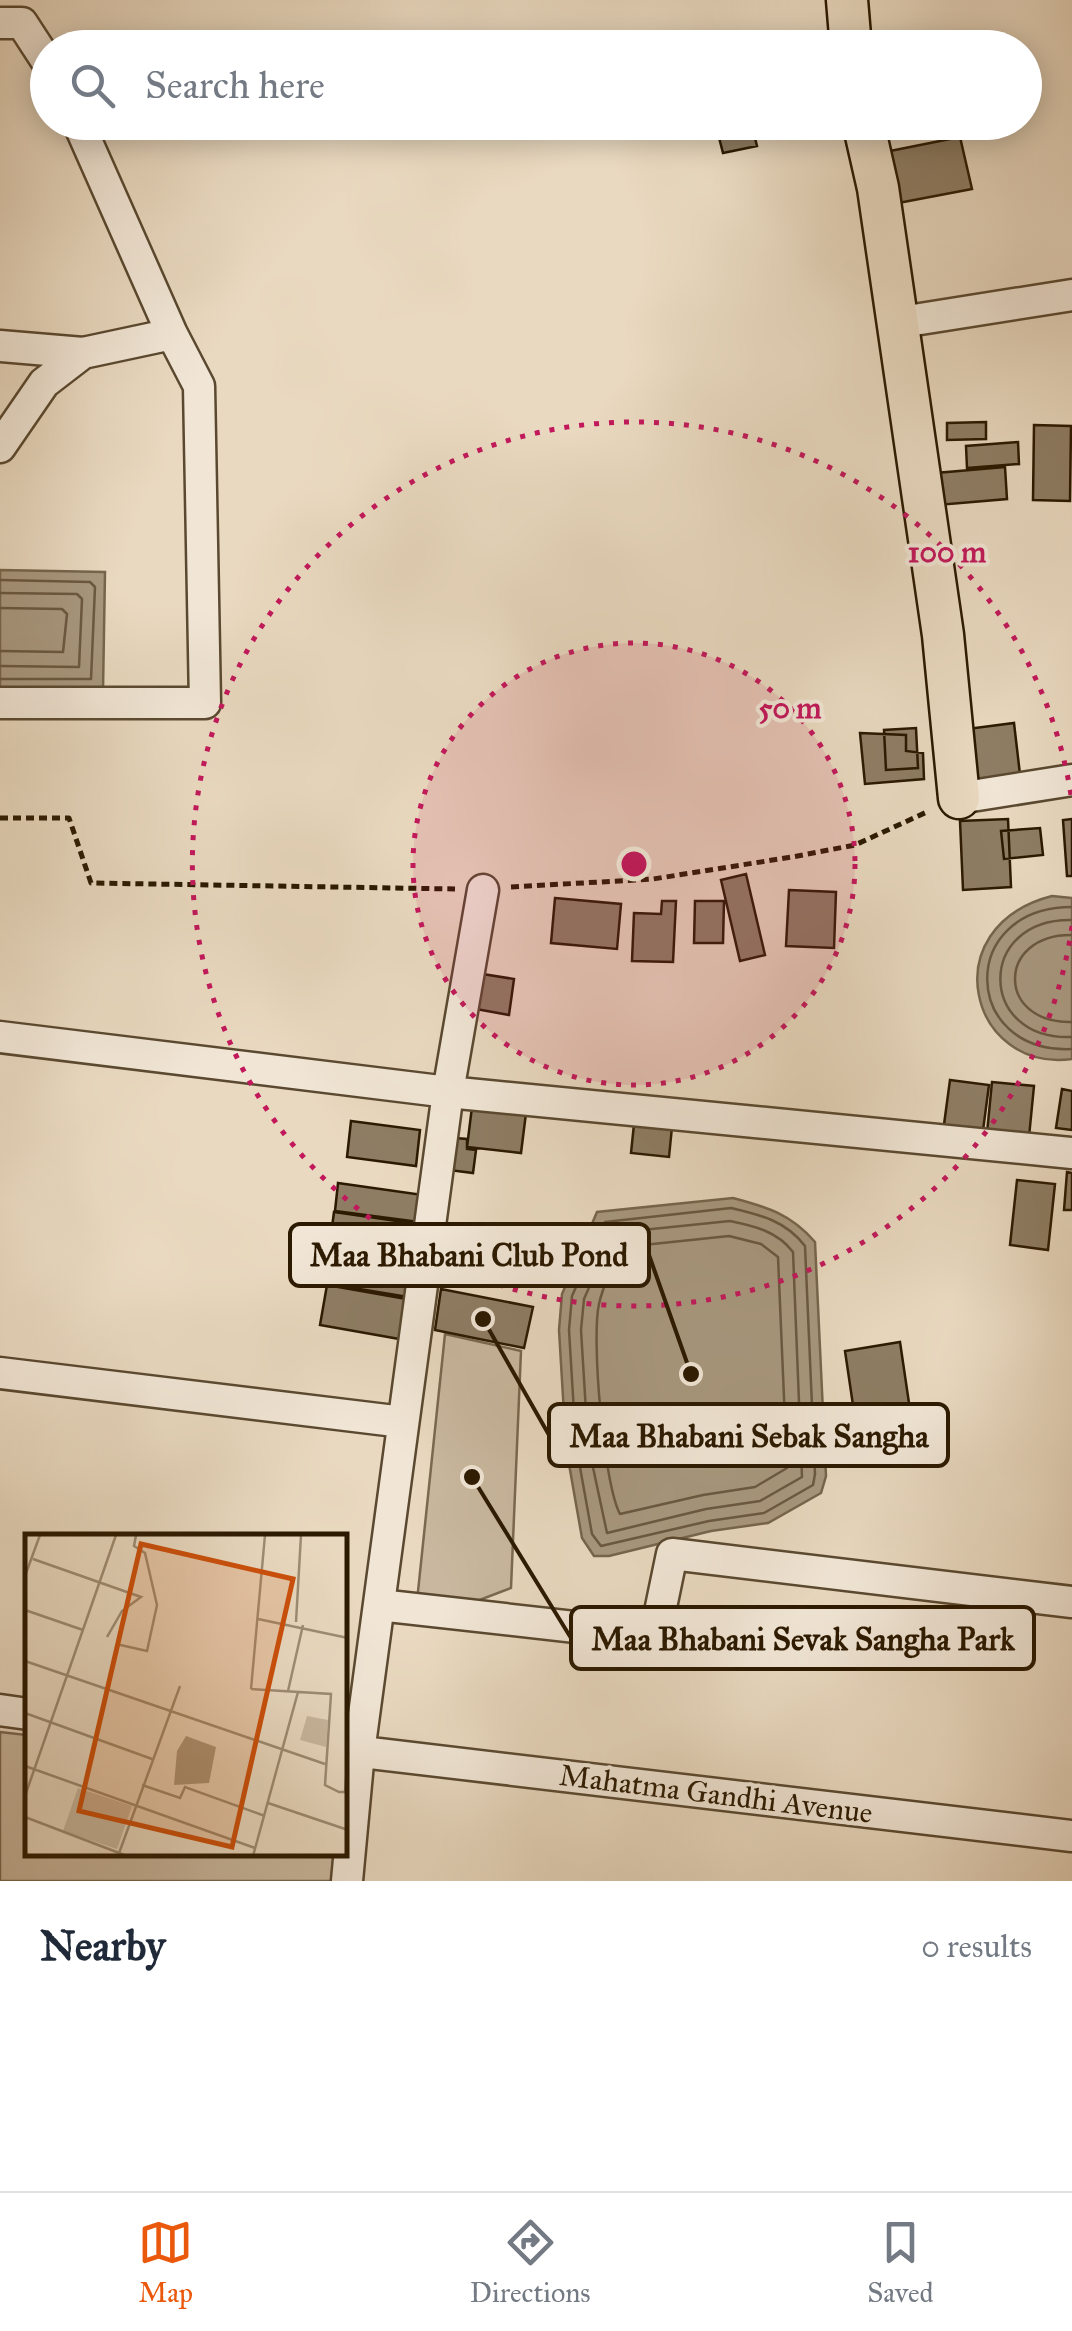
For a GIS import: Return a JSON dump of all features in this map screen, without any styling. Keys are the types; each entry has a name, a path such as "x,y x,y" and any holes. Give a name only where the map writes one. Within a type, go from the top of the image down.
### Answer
{"main road":[{"path":"847,0 850,30"},
{"path":"866,140 878,188 943,635 959,798"}],"street":[{"path":"0,23 22,24 30,36"},
{"path":"0,703 205,703 199,386 86,140"},
{"path":"895,323 1072,295"},
{"path":"0,346 83,354 172,334"},
{"path":"0,447 44,383 83,354"},
{"path":"959,798 1072,780"},
{"path":"348,1838 352,1751 378,1605 448,1092 482,890"},
{"path":"0,1037 448,1092 1072,1153"},
{"path":"0,1373 403,1422"},
{"path":"378,1605 655,1636 672,1554 1072,1602"},
{"path":"0,1710 25,1714"},
{"name":"Mahatma Gandhi Avenue","path":"352,1751 1072,1836"},
{"path":"346,1881 347,1856"}],"shaded area":[{"path":"445,1334 521,1351 511,1588 456,1609 417,1601"},
{"path":"0,1732 25,1735 25,1856 334,1856 331,1881 0,1881"}],"water":[{"path":"0,570 105,572 103,691 0,689"},
{"path":"1052,896 1072,898 1072,1059 1037,1057 1009,1044 989,1022 979,994 979,965 990,937 1014,912"},
{"path":"733,1198 778,1213 815,1242 826,1476 821,1493 768,1523 594,1556 582,1538 566,1447 559,1330 562,1294 597,1212"}],"building":[{"path":"720,140 756,140 757,146 723,153"},
{"path":"961,140 972,189 893,204 885,152"},
{"path":"986,422 986,439 947,440 947,423"},
{"path":"1034,425 1071,426 1070,501 1033,500"},
{"path":"1018,442 1019,464 967,468 966,446"},
{"path":"1005,467 1007,499 938,505 936,473"},
{"path":"1014,723 1021,783 973,788 967,729"},
{"path":"916,728 918,768 886,770 884,730"},
{"path":"860,733 906,735 906,751 923,753 924,779 865,784"},
{"path":"1008,819 1011,887 963,890 960,821"},
{"path":"1072,819 1072,876 1067,876 1063,820"},
{"path":"1040,828 1043,855 1004,859 1001,831"},
{"path":"746,874 765,955 740,961 721,880"},
{"path":"789,890 836,892 834,948 786,946"},
{"path":"555,898 621,904 617,949 551,943"},
{"path":"662,901 676,901 673,962 632,961 634,913 661,914"},
{"path":"695,901 724,901 723,943 694,943"},
{"path":"470,972 514,979 509,1015 465,1007"},
{"path":"950,1080 989,1085 982,1138 943,1132"},
{"path":"992,1082 1034,1086 1029,1137 987,1133"},
{"path":"1062,1089 1072,1091 1072,1130 1056,1128"},
{"path":"472,1107 526,1113 521,1153 467,1147"},
{"path":"351,1121 420,1130 416,1166 347,1157"},
{"path":"634,1124 672,1127 669,1157 631,1153"},
{"path":"455,1138 467,1139 467,1149 476,1150 473,1173 449,1170"},
{"path":"1067,1172 1072,1173 1072,1210 1064,1210"},
{"path":"1017,1180 1055,1184 1048,1250 1010,1245"},
{"path":"338,1183 423,1195 419,1222 335,1211"},
{"path":"334,1212 418,1224 413,1261 329,1250"},
{"path":"334,1253 387,1262 386,1271 410,1274 414,1298 329,1284"},
{"path":"327,1285 412,1300 405,1340 320,1325"},
{"path":"441,1289 533,1307 524,1348 435,1330"},
{"path":"900,1342 909,1403 854,1412 845,1351"}],"place":[{"name":"Maa Bhabani Sebak Sangha","path":"483,1319"},
{"name":"Maa Bhabani Club Pond","path":"691,1374"},
{"name":"Maa Bhabani Sevak Sangha Park","path":"472,1477"}]}
